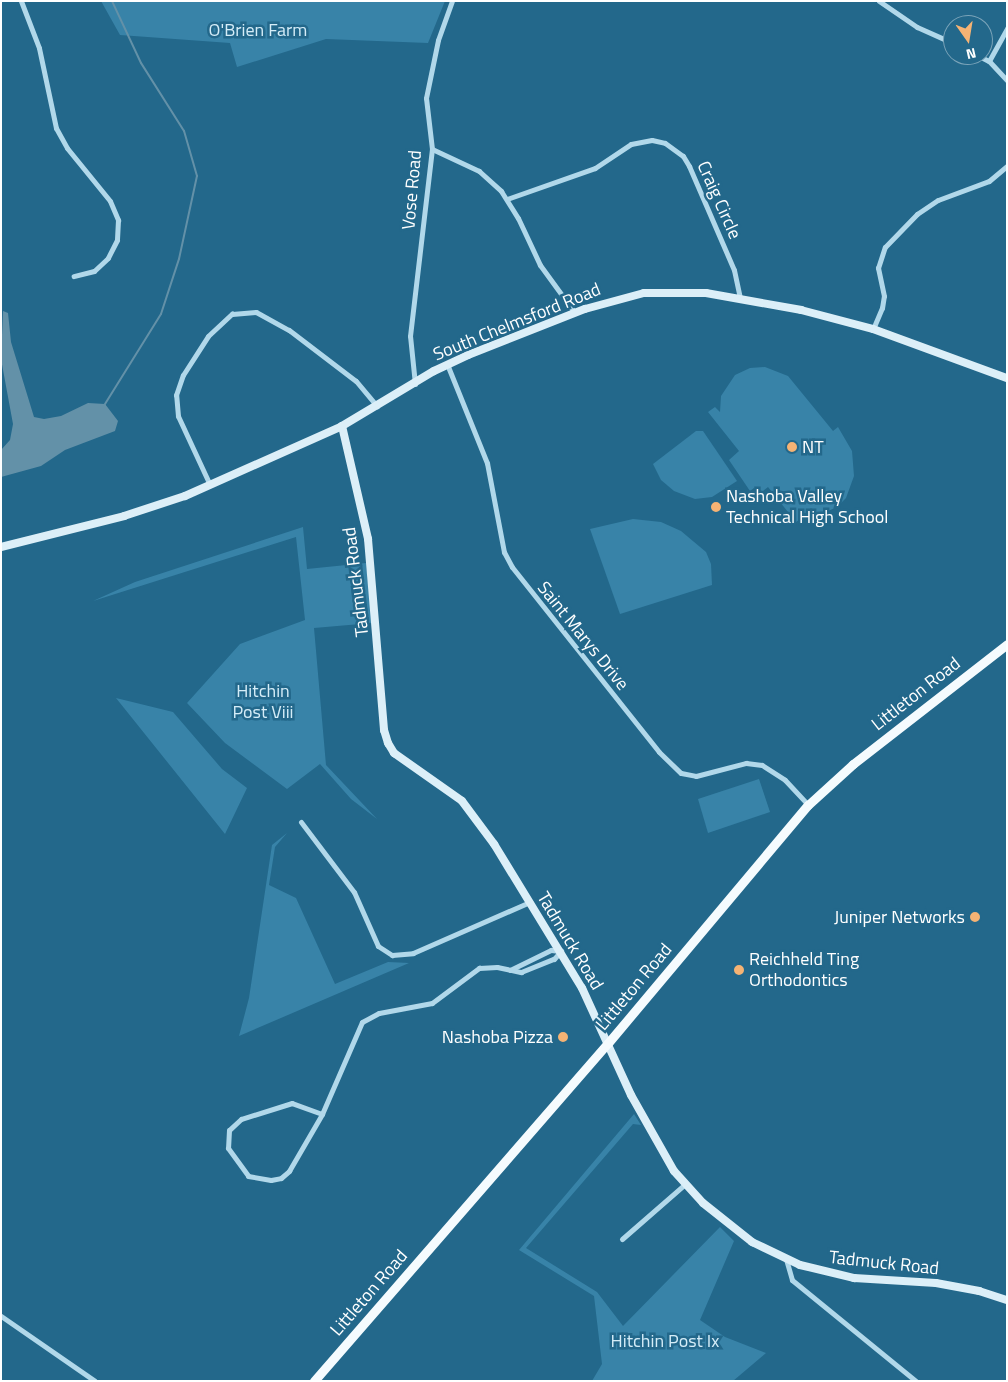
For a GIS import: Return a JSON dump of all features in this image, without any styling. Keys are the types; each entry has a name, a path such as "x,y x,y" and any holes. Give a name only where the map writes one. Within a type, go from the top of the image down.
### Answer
{"main road":[{"name":"Littleton Road","path":"314,1381 608,1043 808,805 853,764 1007,644"}],"street":[{"path":"22,1 38,48 56,128 67,148 110,202 118,220 117,240 108,258 94,271 74,276"},
{"name":"Vose Road","path":"414,384 410,336 432,149 426,98 438,40 452,1"},
{"path":"879,1 892,13 943,38"},
{"path":"993,54 1007,28"},
{"path":"993,65 1007,80"},
{"name":"Craig Circle","path":"507,199 595,168 631,144 652,140 665,143 683,156 689,166 734,270 740,299"},
{"path":"432,149 479,172 507,199 540,265 575,312"},
{"path":"873,329 882,308 884,296 878,268 885,247 917,214 938,200 989,181 1007,166"},
{"name":"South Chelmsford Road","path":"1,547 124,516 210,485 342,426 378,407 447,364 575,312 625,297 664,291 740,299 873,329 1007,378"},
{"path":"210,485 178,416 176,395 183,375 208,336 232,314 256,312 296,334 356,381 378,407"},
{"name":"Saint Marys Drive","path":"447,364 486,463 504,552 512,567 659,752 681,773 696,776 746,763 762,766 785,780 808,805"},
{"name":"Tadmuck Road","path":"342,426 368,539 384,730 388,743 394,752 452,792 468,808 494,844 561,951 608,1043 640,1112 684,1184 752,1242 786,1259 854,1278 936,1283 979,1291 1007,1300"},
{"path":"302,822 354,892 378,946 392,955 413,953 530,902"},
{"path":"510,970 551,950 561,951"},
{"path":"322,1114 292,1103 241,1119 229,1130 228,1148 244,1174 276,1180 289,1171 322,1114 354,1033 366,1019 383,1012 432,1003 478,968 524,971 554,959 561,951"},
{"path":"622,1239 684,1184"},
{"path":"786,1259 792,1280 916,1381"},
{"path":"1,1316 95,1381"}],"green space":[{"name":"O'Brien Farm","path":"101,1 445,1 428,43 326,39 237,67 230,43 120,35"},
{"name":"NT","path":"765,367 788,376 833,431 838,427 852,451 854,476 846,498 837,507 819,515 799,512 803,517 796,522 768,487 759,494 754,488 750,491 729,460 739,451 708,412 715,407 720,412 721,396 735,375 750,368"},
{"path":"696,431 703,431 737,481 712,497 695,499 674,491 661,480 653,464"},
{"path":"633,519 661,522 681,531 706,552 711,564 712,585 620,614 590,529"},
{"name":"Hitchin Post Viii","path":"303,527 307,569 366,563 372,623 314,628 326,765 377,819 351,799 320,764 287,789 225,743 187,703 240,644 305,620 296,537 93,601 135,582"},
{"name":"Hitchin Post Viii","path":"116,698 173,712 222,769 247,788 225,834"},
{"path":"759,779 770,812 708,833 698,799"},
{"path":"287,833 275,847 269,885 296,898 335,984 388,962 409,963 239,1036 249,998 272,845"},
{"name":"Hitchin Post Ix","path":"634,1114 641,1125 633,1124 526,1248 597,1292 623,1326 720,1227 734,1241 700,1320 725,1337 766,1353 733,1381 592,1381 602,1364 594,1296 519,1250"}],"shaded area":[{"path":"3,311 8,313 11,342 34,417 44,419 61,416 88,403 105,404 118,421 115,431 65,450 41,466 1,477 1,450 10,440 13,424 1,359"}],"waterway":[{"path":"105,404 161,314 179,259 197,176 184,131 141,63 112,1"}],"place":[{"name":"NT","path":"792,447"},
{"name":"Nashoba Valley Technical High School","path":"716,507"},
{"name":"Juniper Networks","path":"975,917"},
{"name":"Reichheld Ting Orthodontics","path":"739,970"},
{"name":"Nashoba Pizza","path":"563,1037"}]}
